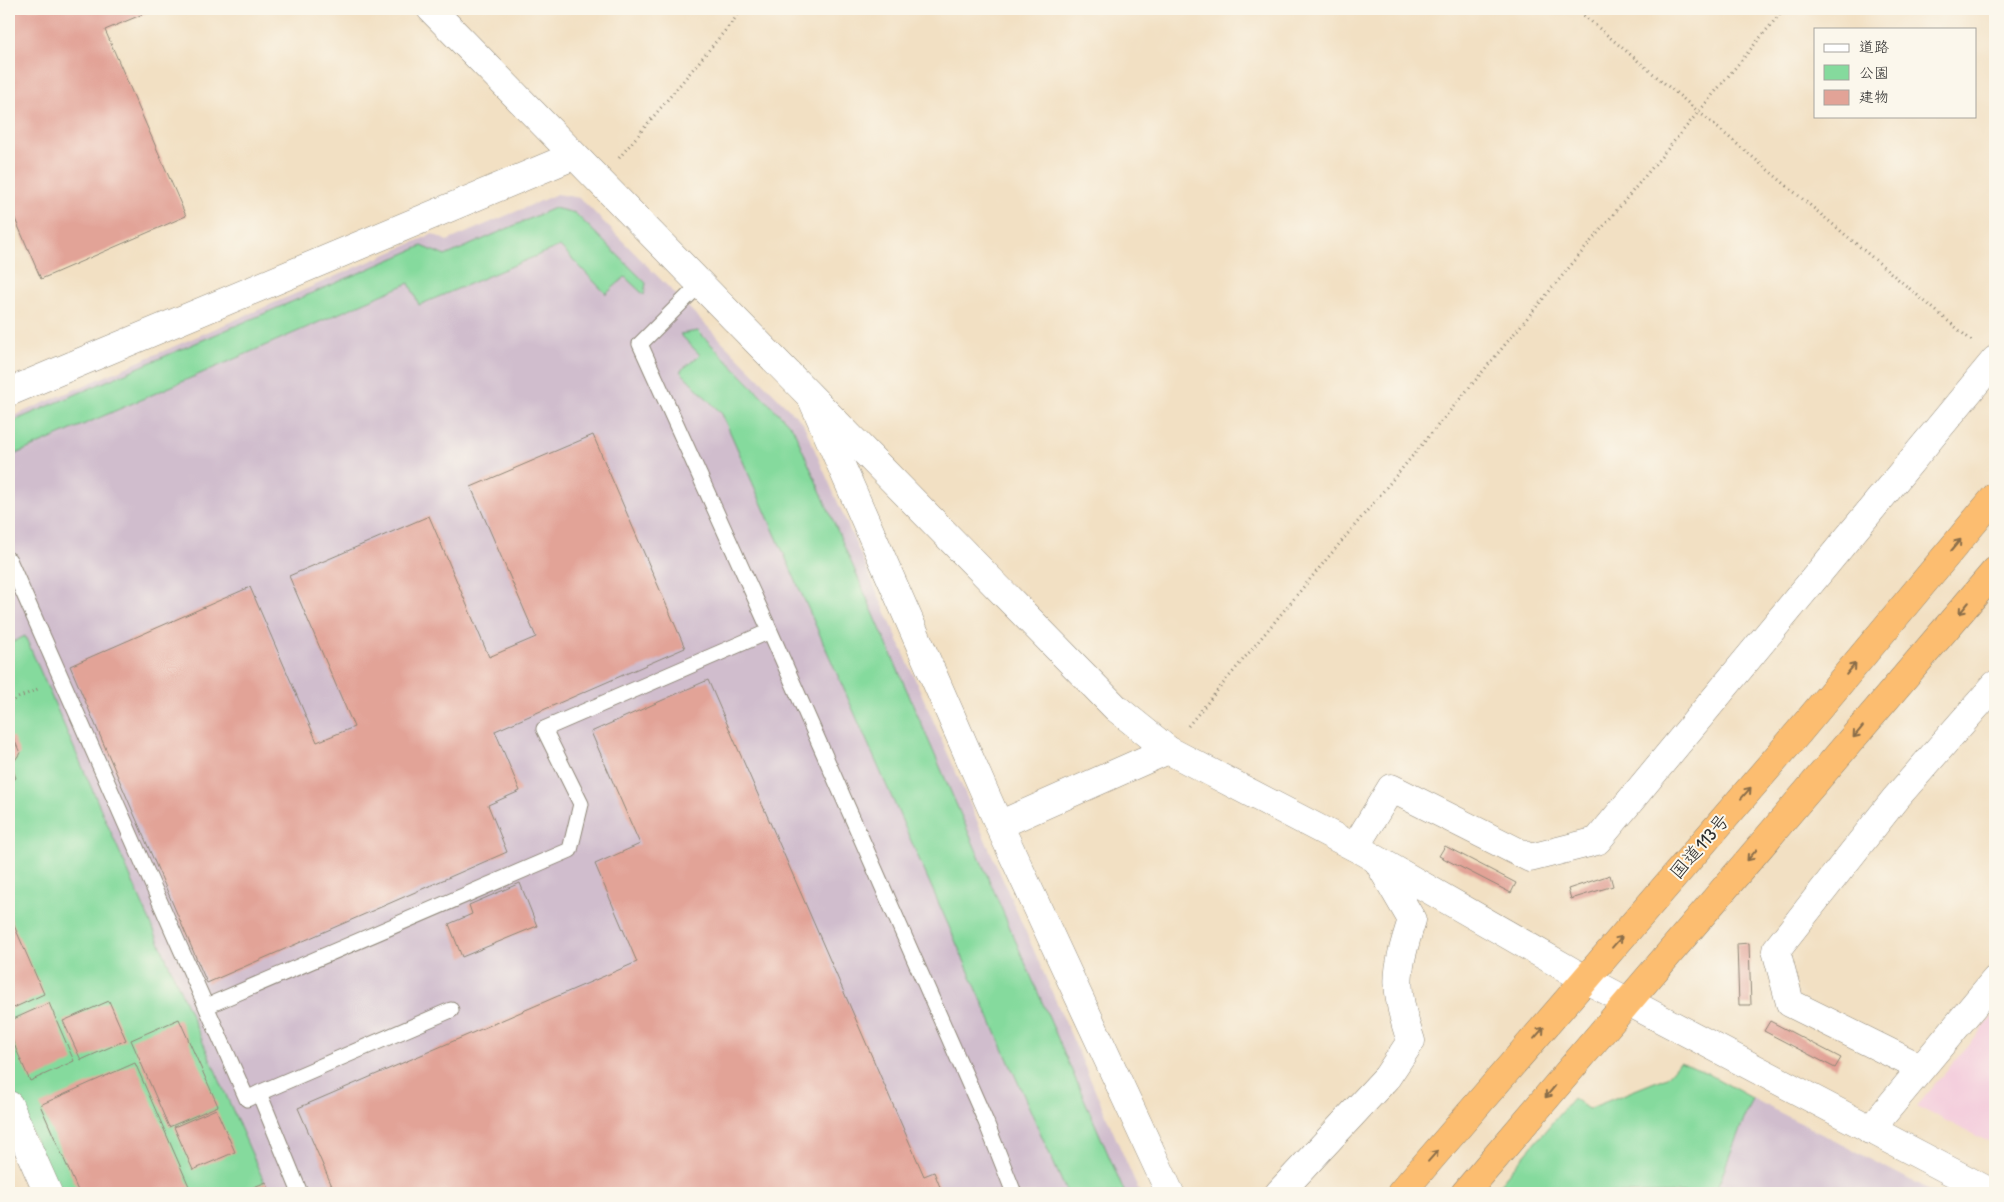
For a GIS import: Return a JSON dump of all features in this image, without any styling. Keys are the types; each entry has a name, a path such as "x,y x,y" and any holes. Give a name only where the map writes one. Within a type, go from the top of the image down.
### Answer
{"highway":[{"name":"国道113号","path":"1401,1193 1791,740 1995,497"},
{"path":"1464,1193 1995,571"}],"street":[{"path":"431,9 1116,708 1168,750 1366,854 1585,980 1992,1193"},
{"path":"9,392 573,156"},
{"path":"1366,854 1391,788 1530,858 1597,840 1988,354"},
{"path":"811,395 999,826 1170,1193"},
{"path":"1922,1068 1790,1003 1776,950 1895,799 1995,685"},
{"path":"999,826 1168,750"},
{"path":"1279,1193 1387,1077 1411,1042 1402,1014 1396,984 1401,954 1412,920 1366,854"},
{"path":"1870,1130 1995,980"},
{"path":"9,1105 48,1193"}],"lane":[{"path":"700,284 640,344 770,631 986,1122 1014,1193"},
{"path":"9,560 247,1099 451,1010"},
{"path":"207,1006 570,850 580,804 544,729 770,631"},
{"path":"258,1093 300,1193"}],"path":[{"path":"600,182 743,9"},
{"path":"1576,9 1988,354"},
{"path":"1168,750 1697,111 1784,9"},
{"path":"9,702 61,678"}],"shaded area":[{"path":"557,194 580,198 803,423 1140,1193 58,1193 9,1080 9,418 433,234 447,241"},
{"path":"1995,1014 1995,1145 1916,1106"},
{"path":"1752,1098 1935,1193 1715,1193"}],"green space":[{"path":"554,208 575,213 646,283 644,295 625,277 606,294 560,246 419,305 409,283 9,457 9,423 422,246 445,256"},
{"path":"698,331 793,428 1125,1193 1067,1193 722,414 680,371 700,355 680,334"},
{"path":"25,636 269,1193 58,1193 9,1080 9,644"},
{"path":"1680,1062 1707,1073 1752,1098 1715,1193 1492,1193 1573,1098 1588,1109 1667,1077"}],"building":[{"path":"9,9 155,9 105,30 186,216 41,279 9,205"},
{"path":"593,435 685,648 495,731 520,791 488,805 507,852 207,983 70,666 250,587 317,742 354,727 289,576 429,516 489,657 536,637 471,487"},
{"path":"708,680 924,1176 934,1172 942,1192 335,1193 298,1108 637,962 595,864 640,844 591,732"},
{"path":"9,737 13,737 20,753 11,766 16,778 9,782"},
{"path":"1445,846 1516,883 1511,893 1439,856"},
{"path":"1610,875 1613,886 1571,899 1568,889"},
{"path":"520,883 537,926 462,957 449,924 472,914 469,905"},
{"path":"9,914 44,994 9,1010"},
{"path":"1749,943 1751,1005 1739,1005 1737,944"},
{"path":"109,1001 126,1040 81,1060 63,1021"},
{"path":"49,1003 74,1061 30,1081 9,1033 9,1021"},
{"path":"179,1019 218,1106 169,1127 131,1040"},
{"path":"1770,1021 1841,1058 1835,1068 1764,1031"},
{"path":"135,1063 192,1193 79,1193 40,1105"},
{"path":"216,1109 235,1152 193,1170 174,1127"},
{"path":"266,1182 271,1193 240,1193"}]}
